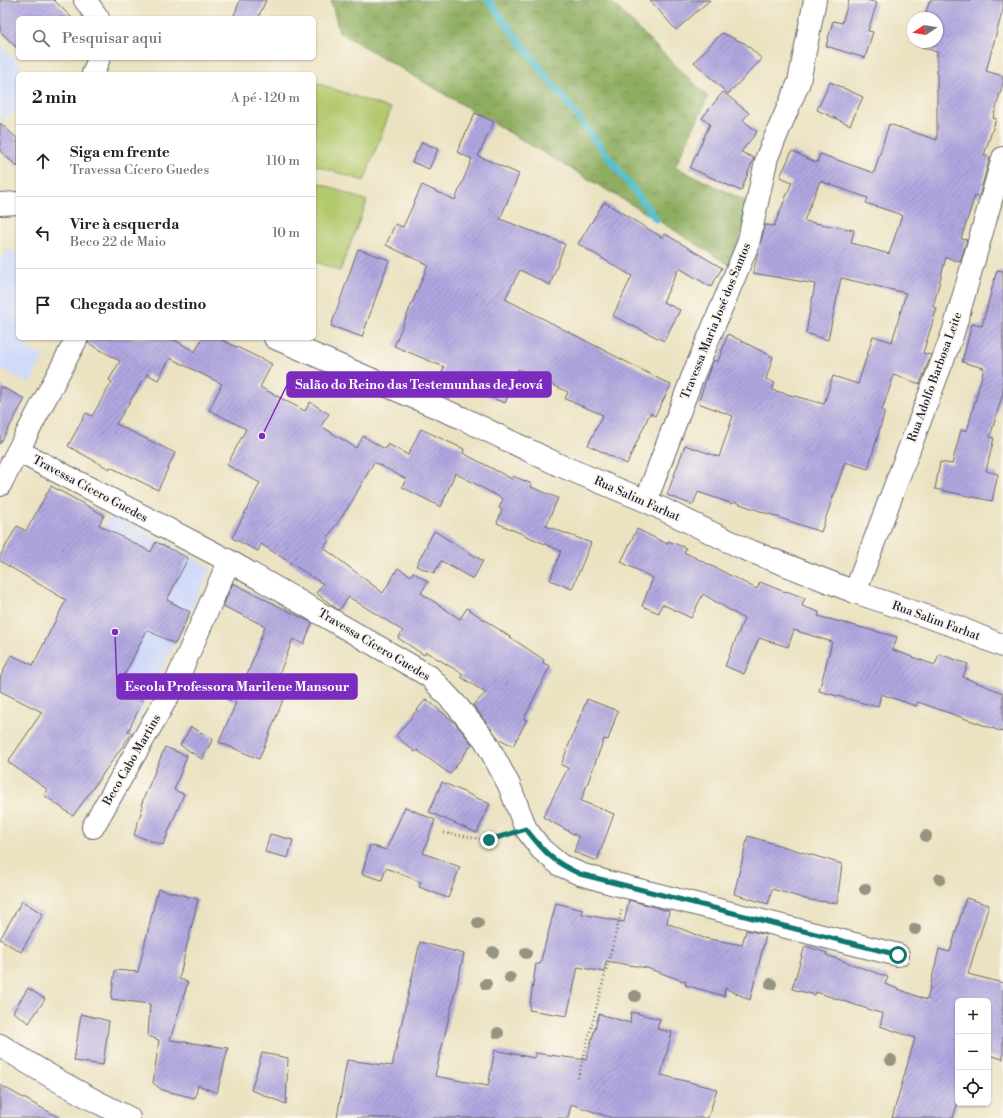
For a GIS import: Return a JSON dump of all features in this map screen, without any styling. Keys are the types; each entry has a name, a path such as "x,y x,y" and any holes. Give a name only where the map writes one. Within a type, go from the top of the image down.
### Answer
{"street":[{"path":"85,0 97,16"},
{"name":"Travessa Maria José dos Santos","path":"646,501 692,378 748,244 767,157 799,82 815,0"},
{"path":"94,72 98,60"},
{"name":"Rua Adolfo Barbosa Leite","path":"855,592 954,333 1003,158"},
{"path":"0,204 16,203"},
{"path":"0,485 76,340"},
{"name":"Rua Salim Farhat","path":"280,340 462,418 559,465 646,501 745,549 855,592 955,626 1003,646"},
{"name":"Travessa Cícero Guedes","path":"18,451 229,561 429,676 457,706 485,740 509,785 526,829 541,849 560,865 580,874 898,955"},
{"name":"Beco Cabo Martins","path":"93,827 176,682 229,561"},
{"path":"0,1045 37,1069 98,1103 129,1118"}],"path":[{"path":"444,833 489,840 526,829"},
{"path":"578,1078 628,886"}],"shaded area":[{"path":"0,43 27,72 16,72 16,110 0,122"},
{"path":"7,248 16,253 16,340 32,340 28,348 44,356 30,384 0,368 0,260"},
{"path":"111,513 211,568 125,745 18,696"}],"green space":[{"path":"331,0 609,0 708,97 675,167 750,203 731,266 656,219 339,32"},
{"path":"316,83 391,109 364,181 316,166"},
{"path":"316,182 367,201 340,271 316,262"}],"building":[{"path":"0,0 54,0 70,16 16,16 16,47 0,31"},
{"path":"240,0 266,0 259,16 234,16"},
{"path":"650,0 710,0 676,30"},
{"path":"849,0 866,0 877,3 868,31 873,32 865,58 826,46 833,21 842,23"},
{"path":"930,0 1003,0 1003,9 986,71 1003,76 1003,83 993,118 996,119 984,155 990,157 979,197 975,195 961,239 967,240 960,262 946,257 933,307 937,308 923,353 931,355 920,384 894,375 882,410 885,411 868,469 845,462 821,532 734,502 733,504 698,492 693,505 667,495 685,445 719,457 733,416 698,403 713,360 718,362 728,334 773,357 766,379 775,383 772,390 824,404 833,376 858,384 873,336 892,342 906,293 841,278 828,340 806,333 815,284 753,273 765,225 774,226 792,182 780,177 792,151 817,163 820,154 874,173 889,124 937,140 937,52 924,48 943,48 943,12 926,12","holes":["820,181 868,198 866,203 902,215 889,254 851,243 854,230 804,221"]},
{"path":"722,33 746,44 762,59 728,94 694,62"},
{"path":"830,82 863,97 850,125 817,110"},
{"path":"723,92 749,113 743,120 757,132 741,152 754,158 741,191 690,168 710,124 702,118"},
{"path":"475,113 494,122 478,156 519,174 500,219 565,244 550,285 520,270 505,299 671,385 655,416 650,413 627,464 588,445 603,415 565,399 568,392 518,369 505,403 440,378 444,367 394,346 428,265 386,245 395,224 403,227 422,185 455,200 472,159 457,152"},
{"path":"0,123 16,137 16,165 0,151"},
{"path":"422,142 438,149 429,169 412,162"},
{"path":"604,202 663,238 665,234 722,268 711,287 679,268 663,302 680,310 664,341 613,316 632,276 578,244"},
{"path":"358,249 389,260 362,337 331,326"},
{"path":"997,270 1003,271 1003,393 990,437 994,438 986,471 998,474 992,501 935,489 940,462 952,464 961,430 967,431 984,368 962,362 972,324 982,326"},
{"path":"89,340 174,340 195,352 201,340 222,340 272,364 260,387 305,411 310,402 329,414 321,426 356,448 363,436 385,449 388,444 408,455 421,429 464,449 463,453 512,479 513,476 532,484 531,487 558,498 546,526 591,543 572,589 550,580 561,551 497,523 502,510 499,508 503,499 455,473 441,507 402,487 406,479 374,462 351,503 327,538 329,540 324,548 383,593 398,568 411,576 413,572 428,582 421,593 460,619 467,608 544,660 543,663 550,666 524,719 527,720 513,746 498,738 473,705 486,693 461,677 463,674 426,652 424,655 398,638 403,631 349,597 339,610 337,609 316,593 323,584 261,544 258,551 232,538 260,483 227,465 246,429 209,410 222,384 170,358 158,380 147,374 116,424 175,453 158,490 110,467 109,469 68,446 86,413 92,416 112,382 109,380 120,361 88,343"},
{"path":"0,386 25,399 0,444"},
{"path":"51,486 104,515 99,525 151,552 156,542 188,558 167,600 190,612 175,644 147,630 118,688 143,701 128,731 132,733 73,816 44,795 48,790 8,762 42,712 0,691 0,678 11,655 33,665 66,600 0,561 0,556 17,526 26,531"},
{"path":"637,529 667,544 668,541 686,548 684,552 757,589 760,582 805,598 802,606 819,612 818,616 897,637 893,650 935,665 939,654 968,664 963,677 1003,693 1003,732 918,702 916,706 881,694 878,707 819,691 832,642 794,630 788,647 759,638 744,674 725,666 744,619 703,594 691,618 662,604 659,613 642,606 653,578 621,562"},
{"path":"434,531 483,561 473,579 441,561 434,573 416,566"},
{"path":"233,583 312,623 304,644 293,639 273,690 285,695 259,759 219,742 236,703 227,699 237,675 246,678 265,626 223,606"},
{"path":"426,699 453,721 472,744 450,774 417,750 415,752 396,736"},
{"path":"587,699 618,711 608,740 604,739 581,801 614,814 597,861 574,852 579,837 543,817 568,768 561,765"},
{"path":"191,727 213,739 202,759 180,745"},
{"path":"165,747 187,756 174,790 184,794 163,845 134,835 143,806 141,805"},
{"path":"442,782 490,804 477,833 429,812"},
{"path":"405,807 435,820 423,853 460,867 448,898 419,887 421,882 386,868 382,880 362,874 370,845 386,850"},
{"path":"270,834 293,840 288,858 265,852"},
{"path":"748,836 842,864 837,903 809,900 772,889 768,904 734,894"},
{"path":"158,889 198,899 179,979 188,982 170,1040 228,1048 217,1093 198,1085 195,1098 162,1090 153,1083 159,1040 148,1036 150,1004 111,999 115,970 138,972"},
{"path":"966,898 989,905 968,974 1003,983 1003,1059 991,1056 991,998 955,998 955,1106 957,1106 953,1118 892,1118 915,1038 880,1026 883,1014 816,992 815,995 792,989 805,946 888,977 885,984 927,1000 939,949 950,952"},
{"path":"629,900 669,911 667,923 704,938 742,945 746,930 766,935 750,1000 725,988 724,996 685,985 686,982 647,968 606,961 604,972 578,967 567,1016 529,1010 536,964 540,964 556,903 583,910 582,914 624,922"},
{"path":"22,901 43,914 21,952 0,939"},
{"path":"420,942 464,954 435,1076 488,1086 495,1050 534,1058 535,1053 586,1060 599,1014 630,1023 631,1012 660,1019 657,1029 672,1032 661,1075 717,1089 708,1118 612,1118 571,1104 568,1118 337,1118 347,1060 392,1066"},
{"path":"28,988 45,999 29,1023 13,1012"},
{"path":"81,1014 109,1021 103,1065 74,1061"},
{"path":"262,1053 288,1058 286,1104 251,1090"},
{"path":"0,1085 60,1118 0,1118"}],"waterway":[{"path":"488,0 656,219"}],"place":[{"name":"Salão do Reino das Testemunhas de Jeová","path":"262,436"},
{"name":"Escola Professora Marilene Mansour","path":"115,632"}],"route":[{"path":"489,840 526,829 541,849 560,865 580,874 898,955"}]}
